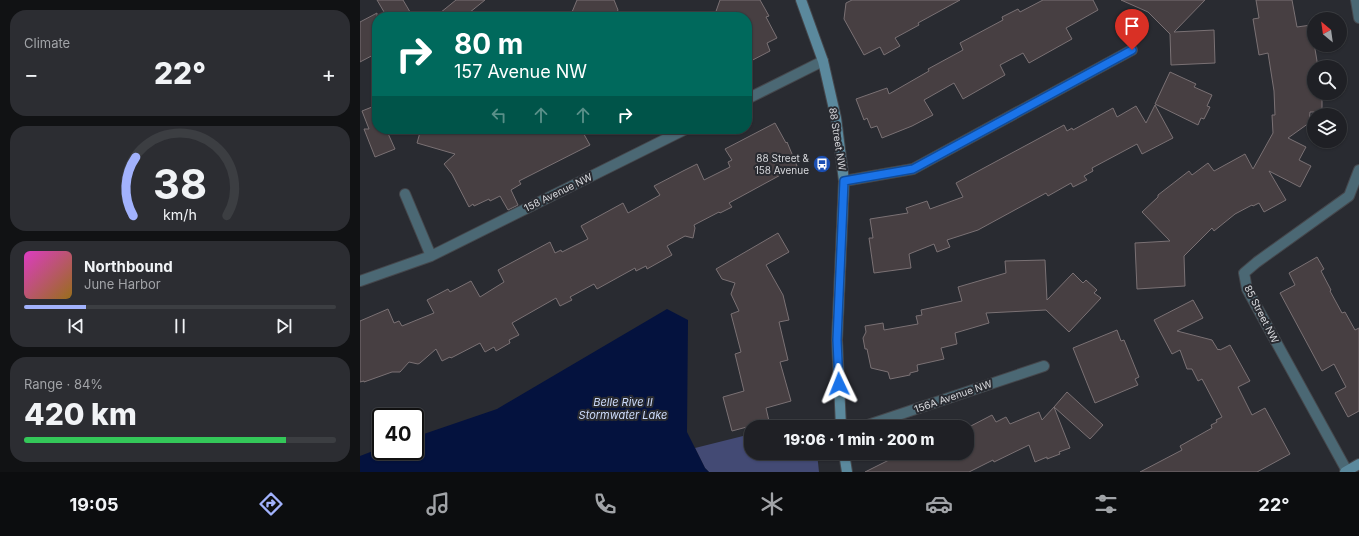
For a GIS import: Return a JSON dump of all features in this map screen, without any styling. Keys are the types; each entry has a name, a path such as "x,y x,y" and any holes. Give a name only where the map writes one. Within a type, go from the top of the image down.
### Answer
{"street":[{"name":"88 Street NW","path":"801,0 823,61 836,118 844,181 837,340 841,420"},
{"path":"1356,0 1359,18"},
{"path":"844,181 913,169 1132,50"},
{"path":"752,96 823,61"},
{"name":"158 Avenue NW","path":"360,281 431,256 676,134"},
{"name":"85 Street NW","path":"1346,471 1247,289 1244,274 1257,262 1349,196 1359,170"},
{"path":"405,194 431,256"},
{"name":"156A Avenue NW","path":"883,420 1044,366"},
{"path":"845,460 847,472"},
{"path":"1346,471 1359,464"}],"shaded area":[{"path":"744,436 744,460 818,460 819,472 709,472 705,468 695,448"}],"water":[{"name":"Belle Rive II Stormwater Lake","path":"667,309 688,320 687,432 705,468 709,472 360,472 360,456 372,451 372,460 424,460 424,434 497,409"}],"building":[{"path":"377,0 403,0 410,12 384,12"},
{"path":"456,0 485,0 470,12 441,12"},
{"path":"577,0 614,0 618,10 617,12 572,12"},
{"path":"720,0 760,0 769,16 766,17 777,38 767,43 770,51 752,60 752,12 716,12"},
{"path":"852,0 960,0 918,23 919,25 895,38 900,46 884,55 880,47 864,55 844,19 846,3"},
{"path":"1043,0 1093,0 1098,10 1066,28 1072,39 1029,63 1023,53 1000,65 1005,75 963,99 954,83 924,100 933,115 912,126 882,138 877,126 871,128 867,118 864,120 856,99 887,88 889,94 929,71 928,69 963,50 960,43 1003,20 1002,17 1018,9 1020,12"},
{"path":"1121,0 1205,0 1174,32 1214,30 1215,63 1171,65 1170,34 1148,12"},
{"path":"1256,0 1292,0 1297,27 1307,26 1307,52 1316,52 1317,60 1307,60 1307,100 1322,100 1322,108 1307,108 1307,124 1288,138 1306,147 1299,160 1311,166 1300,187 1269,171 1286,200 1264,212 1259,203 1253,206 1252,205 1235,214 1214,231 1212,228 1184,256 1185,286 1137,289 1135,243 1170,241 1142,212 1158,197 1158,195 1189,171 1192,175 1208,163 1214,171 1245,154 1253,169 1273,133 1272,115 1275,115 1274,91 1268,53 1259,55 1253,19 1259,18"},
{"path":"372,16 372,56 360,62 360,22"},
{"path":"1170,72 1196,84 1194,87 1212,95 1207,106 1210,107 1204,119 1201,118 1198,125 1155,104"},
{"path":"1155,105 1173,138 1142,154 1137,144 1092,168 1093,171 1084,176 1087,180 1073,187 1071,183 1048,196 1046,193 978,230 947,240 950,247 937,252 934,244 909,254 911,268 874,273 869,238 873,238 870,219 908,213 906,208 927,201 930,209 963,197 956,183 1064,125 1067,131 1072,128 1073,130 1113,108 1117,117 1136,106 1146,123"},
{"path":"372,107 372,134 388,134 395,149 375,157 364,129 369,129 362,111"},
{"path":"775,123 786,143 787,142 797,166 729,203 732,207 694,225 695,228 693,238 685,236 667,246 672,255 647,269 646,266 636,271 635,268 597,289 594,284 570,297 572,300 560,306 556,298 512,323 519,335 509,340 510,343 496,351 494,347 485,352 480,343 442,361 436,349 418,364 409,362 400,372 392,372 360,382 360,321 388,309 394,323 399,321 402,326 434,313 427,300 448,289 450,292 471,281 480,297 504,282 498,270 550,242 555,253 561,250 562,252 588,239 581,226 623,203 628,213 660,195 654,186 697,164 704,180 730,167 728,162 732,160 725,149"},
{"path":"420,134 584,134 590,145 519,181 521,184 511,190 518,205 508,210 500,196 474,206 473,204 469,207 452,174 444,164 455,154 417,143"},
{"path":"778,233 789,252 766,265 783,295 789,320 779,322 788,360 780,362 791,401 766,408 769,420 744,420 744,428 732,431 723,397 744,391 735,354 741,352 731,314 739,311 731,294 735,283 722,279 716,269"},
{"path":"1317,257 1324,269 1321,271 1342,313 1345,312 1355,330 1359,328 1359,411 1348,417 1335,393 1346,387 1334,364 1322,371 1280,293 1295,285 1289,273"},
{"path":"1045,260 1047,300 1073,273 1083,283 1086,280 1097,290 1094,293 1101,298 1069,332 1046,310 986,313 989,323 955,333 957,344 941,348 944,359 917,365 918,371 910,373 910,375 890,379 888,372 871,368 863,338 866,332 865,326 883,323 884,330 918,324 916,316 922,315 921,310 962,301 958,287 1006,273 1005,261"},
{"path":"1193,300 1203,318 1177,331 1212,340 1218,350 1230,345 1250,381 1238,387 1252,415 1265,408 1290,454 1257,472 1140,472 1182,450 1180,446 1212,428 1211,425 1222,417 1202,379 1198,381 1192,369 1187,369 1180,350 1172,354 1154,320"},
{"path":"1117,330 1121,341 1124,340 1139,377 1135,379 1138,385 1095,403 1073,348"},
{"path":"1067,392 1103,425 1090,439 1054,407"},
{"path":"1054,407 1070,448 1059,452 1060,454 1035,462 1029,445 969,472 865,472 889,460 974,460 974,424 992,415 996,422 1006,417 1010,424 1039,412 1042,420"}],"place":[{"name":"88 Street & 158 Avenue","path":"822,164"}],"route":[{"path":"839,384 837,340 844,181 913,169 1132,50"}]}
